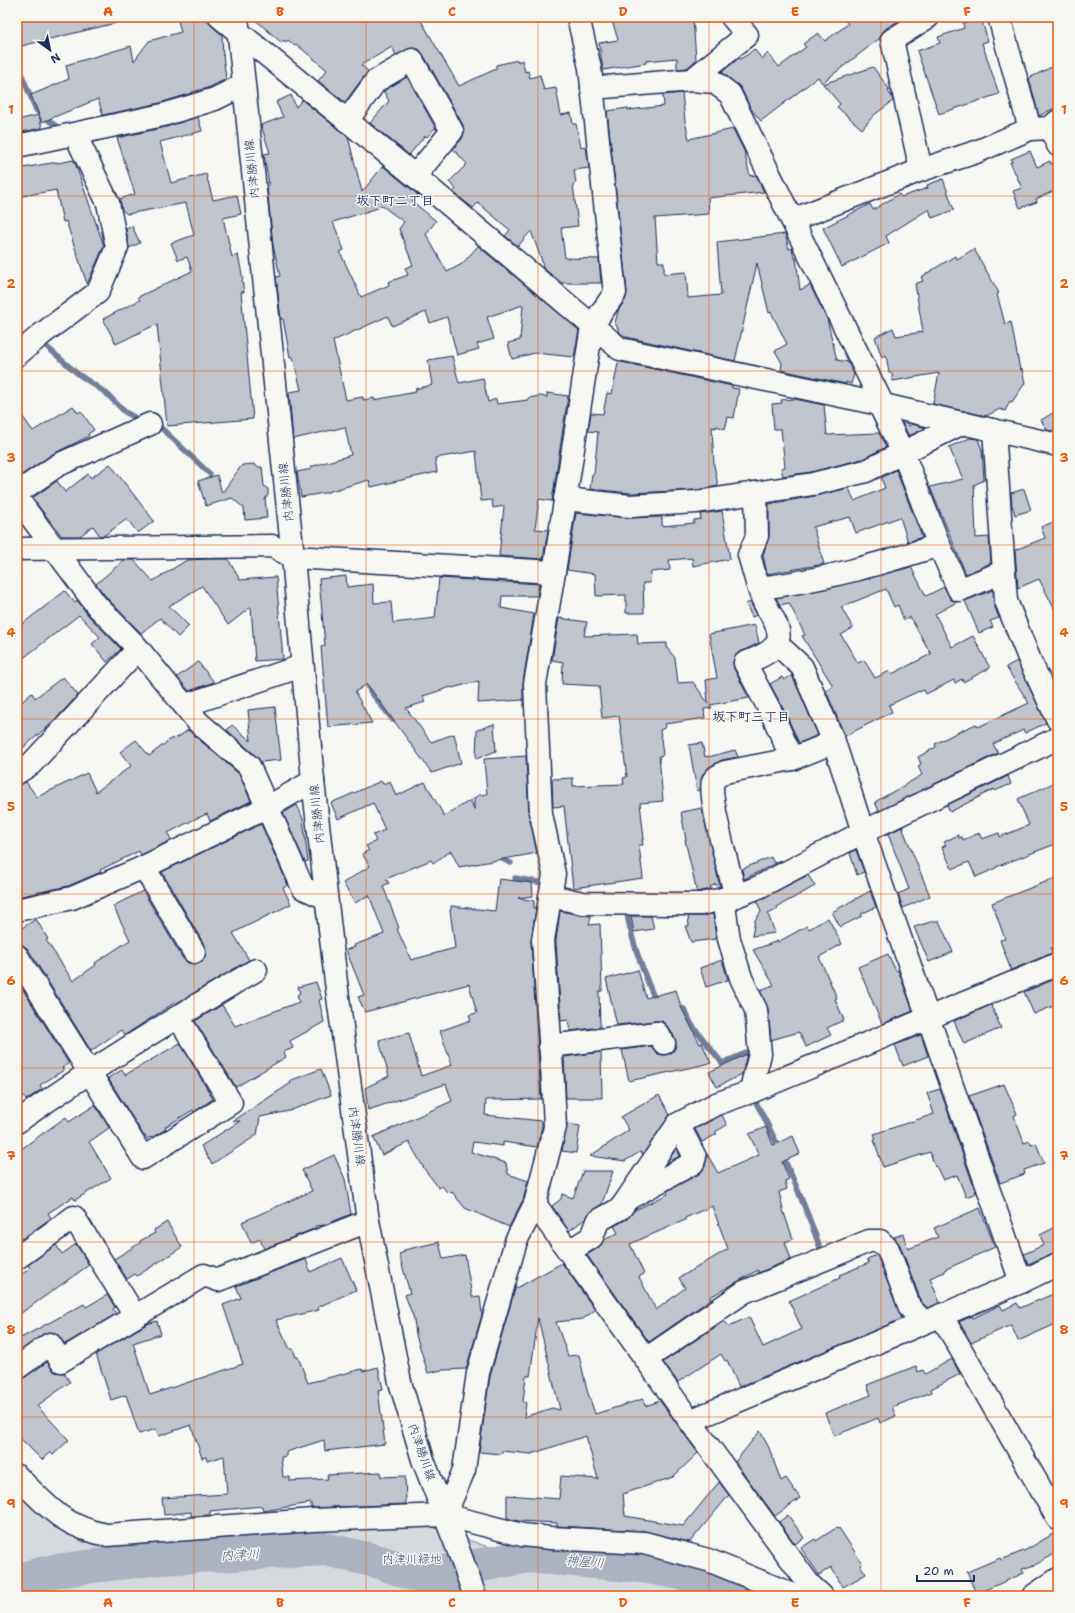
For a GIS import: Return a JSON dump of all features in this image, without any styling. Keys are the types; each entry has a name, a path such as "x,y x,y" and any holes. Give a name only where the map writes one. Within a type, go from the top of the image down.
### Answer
{"street":[{"path":"220,17 237,24 347,121 415,176 620,350 881,405 1058,445"},
{"path":"445,1515 464,1470 478,1373 516,1241 535,1204 554,1128 543,940 554,874 541,814 535,684 592,326 615,293 590,68 578,17"},
{"path":"692,80 747,36 732,17"},
{"path":"921,170 892,40 928,17"},
{"path":"792,220 921,170 1049,131 998,17"},
{"name":"内津勝川線","path":"237,24 293,557 313,781 326,898 368,1221 400,1382 423,1460 475,1596"},
{"path":"347,121 376,81 412,60 452,131 415,176"},
{"path":"592,88 692,80 714,82 730,94 881,405 903,453 939,545 959,590 1004,572"},
{"path":"17,146 163,115 216,99 243,85"},
{"path":"17,355 42,334 98,292 117,246 108,203 75,134"},
{"path":"565,499 630,506 697,502 813,484 866,470 963,423"},
{"path":"17,493 58,465 150,424"},
{"path":"994,430 1006,601 1030,663 1058,720"},
{"path":"756,493 758,536 749,555 764,602 777,627 779,637 777,644 766,654 745,663 774,718 792,759"},
{"path":"17,498 97,606 138,649 186,705 198,722 249,766 303,888 326,898"},
{"path":"759,588 793,584 840,574 939,545"},
{"path":"17,549 272,546 293,557 554,572"},
{"path":"777,644 802,668 834,742 863,832 1021,1282"},
{"path":"17,774 31,764 138,649"},
{"path":"186,705 302,666"},
{"path":"550,896 584,903 701,904 729,897 759,887 863,832 1058,738"},
{"path":"753,1090 753,1081 760,1054 756,1010 741,978 729,939 729,897 723,851 712,795 712,782 717,776 725,772 792,759 834,742"},
{"path":"17,910 72,898 144,867 268,807 313,781"},
{"path":"144,867 194,952"},
{"path":"17,956 143,1158 232,1103 178,1017"},
{"path":"569,1251 592,1237 598,1221 621,1208 678,1124 716,1104 1058,964"},
{"path":"18,1119 90,1071 256,970"},
{"path":"550,1046 657,1033 664,1043"},
{"path":"626,1200 693,1163 695,1157 678,1124"},
{"path":"535,1204 809,1584 822,1596"},
{"path":"17,1258 74,1217 135,1316"},
{"path":"17,1368 50,1344 61,1361 204,1275 218,1280 368,1221"},
{"path":"646,1359 744,1292 869,1241 880,1241 888,1249 910,1308 933,1318 1058,1519"},
{"path":"690,1421 1021,1282 1058,1264"},
{"path":"17,1476 54,1513 70,1524 91,1532 107,1535 313,1520 445,1515 522,1535 644,1543 708,1560 796,1596"},
{"path":"1033,1596 1058,1580"}],"green space":[{"name":"内津川緑地","path":"17,1489 56,1525 83,1542 163,1539 419,1522 482,1545 598,1568 662,1574 729,1596 17,1596"}],"building":[{"path":"17,17 115,17 116,23 17,47"},
{"path":"177,17 202,17 222,35 226,79 210,87 160,103 103,115 98,99 42,122 31,95 69,79 66,65 131,46 134,61 149,41 181,32"},
{"path":"252,17 419,17 459,86 496,69 496,65 518,60 518,62 522,60 525,72 528,71 530,78 540,75 544,90 556,88 561,115 571,113 573,124 576,124 581,147 586,146 589,168 574,170 576,183 573,184 578,226 561,228 565,258 599,259 601,283 562,283 543,268 542,261 531,231 518,246 505,236 510,230 478,203 473,208 453,192 456,189 449,182 467,164 453,149 462,139 464,133 463,125 419,49 412,48 396,55 392,47 361,65 368,71 345,102 318,81 327,70 296,44 295,46 288,40 286,42 284,40 282,43"},
{"path":"611,17 693,17 696,60 687,68 677,69 677,58 646,61 646,63 603,70 599,43 618,40"},
{"path":"843,17 905,17 885,29 880,38 822,83 818,77 761,121 751,109 741,88 722,72 739,58 740,59 747,55 754,49 762,59 768,53 779,67 806,47 803,44 818,33 825,41 848,24"},
{"path":"981,18 988,41 982,43 999,94 939,114 917,51 940,43 938,37 964,28 963,23"},
{"path":"1058,64 1058,106 1039,116 1029,78"},
{"path":"873,67 890,90 888,91 893,101 874,115 862,129 837,107 840,104 823,84"},
{"path":"407,77 437,130 435,128 427,137 425,136 409,155 370,123 389,101 384,92 385,90"},
{"path":"682,93 685,121 689,139 733,129 744,151 750,176 756,175 764,192 708,198 709,214 655,218 658,262 664,262 664,274 686,272 688,298 721,295 717,242 785,234 789,249 792,248 794,258 796,258 800,290 810,285 827,319 837,360 848,362 854,374 851,384 781,370 782,363 775,351 787,344 771,312 769,313 757,263 735,361 626,337 620,333 615,323 618,311 625,300 627,292 607,111 664,106 663,95"},
{"path":"291,95 296,107 302,100 348,137 362,192 383,166 418,195 412,201 436,221 426,234 447,272 462,264 478,246 579,330 574,357 535,353 512,359 508,343 520,340 523,305 487,317 494,339 477,344 479,349 457,355 447,317 430,323 426,312 392,326 388,316 333,341 346,400 363,397 363,400 374,398 374,400 416,392 415,389 432,385 428,360 452,356 459,383 483,378 488,402 496,399 497,404 528,400 528,398 540,396 547,397 547,393 568,396 552,501 539,499 535,529 548,530 543,559 499,556 504,506 493,508 492,500 481,501 476,451 435,458 437,472 371,487 369,480 324,493 301,497 297,472 312,469 310,467 351,455 345,427 293,439 289,392 301,390 293,357 290,357 283,319 281,319 276,277 280,276 273,245 267,186 269,185 264,154 270,153 261,125 283,117 276,102","holes":["381,205 404,222 399,229 413,265 405,268 408,275 388,282 389,285 361,297 340,252 344,250 333,222 378,208"]},
{"path":"39,115 42,128 17,133 17,120"},
{"path":"198,117 202,131 160,142 171,183 206,174 213,200 237,195 241,214 223,218 232,257 238,255 243,279 244,292 241,292 253,419 167,426 157,324 116,344 103,319 140,300 138,297 192,271 187,257 178,260 171,243 194,235 186,203 127,214 122,210 120,199 135,194 117,138 166,127"},
{"path":"1030,151 1037,167 1050,161 1051,164 1058,161 1058,189 1036,199 1037,202 1020,208 1013,191 1022,188 1010,162 1012,162 1011,159"},
{"path":"74,160 104,246 87,284 66,221 63,222 56,190 17,197 17,169"},
{"path":"943,179 954,210 932,218 929,209 886,236 889,243 842,267 823,228 870,204 873,210 899,194 901,197 928,188 927,185"},
{"path":"132,226 140,243 129,248 126,229"},
{"path":"974,249 999,293 997,294 1005,324 1011,322 1020,370 1022,369 1025,383 1012,402 1010,401 1005,411 1000,409 986,416 933,404 939,373 893,381 892,373 889,373 886,355 882,358 875,337 893,328 896,336 923,332 915,284 923,281 921,277 955,256 957,259"},
{"path":"621,362 732,386 732,388 739,389 734,418 728,417 725,429 716,426 716,428 712,427 714,465 718,486 696,490 630,493 590,489 592,474 594,474 598,432 588,431 591,413 603,414 607,393 612,394 618,363"},
{"path":"795,399 824,405 827,435 879,433 886,447 862,459 811,472 783,476 781,468 785,467 781,429 774,429 772,404 782,403 781,400"},
{"path":"73,406 78,413 81,411 94,430 88,434 89,436 51,455 17,478 17,409 33,431"},
{"path":"1058,410 1058,426 1051,431 1047,430 1041,420"},
{"path":"902,423 907,423 909,426 912,424 926,428 909,436"},
{"path":"970,438 978,439 982,450 984,480 974,485 976,538 989,537 991,563 966,574 930,487 963,479 949,447"},
{"path":"110,464 154,521 138,533 127,519 105,535 100,536 93,526 80,536 62,536 32,498 57,481 65,492 88,474 91,478"},
{"path":"254,464 257,467 262,467 264,486 268,489 268,495 265,499 267,518 245,520 244,508 232,498 206,506 198,481 217,475 222,493 242,465"},
{"path":"896,470 922,537 908,542 900,517 856,533 850,517 813,527 824,564 767,574 763,555 769,536 769,504 849,488 854,501 885,488 881,478"},
{"path":"1024,489 1031,510 1015,515 1011,493"},
{"path":"722,511 730,559 693,566 692,558 669,560 670,570 651,572 650,583 643,583 644,613 626,613 626,595 596,596 595,574 567,570 576,513 629,518 662,517 662,526 694,523 694,520 701,519 700,514"},
{"path":"1058,520 1058,616 1039,579 1018,588 1015,550 1045,538 1041,527"},
{"path":"228,559 240,580 276,577 283,659 255,661 251,607 228,625 202,586 169,606 189,626 178,637 160,618 141,633 107,598 96,584 124,560 134,560 153,581 187,560"},
{"path":"911,567 926,596 944,587 951,600 957,602 935,614 952,647 973,636 990,668 963,682 962,679 955,683 954,680 926,694 924,690 919,691 889,705 892,712 845,736 826,691 833,686 802,636 805,635 789,603 780,605 776,598 830,588","holes":["886,589 894,607 898,605 904,620 910,617 931,654 892,674 890,671 875,678 864,660 858,663 841,635 853,628 841,607"]},
{"path":"346,576 347,587 373,584 374,603 391,602 393,623 435,618 439,578 539,584 537,596 502,596 501,608 534,614 523,682 523,700 478,703 479,681 451,687 423,696 425,702 406,708 431,742 454,734 461,763 432,773 367,684 355,692 372,723 328,727 321,647 325,646 319,579"},
{"path":"993,590 994,605 999,618 990,621 993,627 979,633 965,601"},
{"path":"65,591 75,603 77,600 88,615 121,649 107,662 92,644 100,637 79,615 17,663 17,628"},
{"path":"750,602 757,615 752,617 746,604"},
{"path":"559,618 587,622 584,636 637,634 638,644 667,643 667,648 675,658 678,683 693,682 708,703 706,680 717,678 709,634 755,625 759,643 740,652 735,656 733,662 734,669 749,698 710,705 712,708 704,709 705,718 665,724 666,727 660,730 663,755 659,756 663,801 640,803 644,839 642,839 643,845 639,845 643,878 573,888 564,806 553,807 552,779 573,778 573,786 624,784 623,778 627,777 619,716 602,718 599,686 562,684 563,662 552,660"},
{"path":"1017,661 1046,723 1025,733 1023,730 993,744 998,753 879,811 875,802 922,775 918,766 921,764 918,757 936,747 935,744 976,724 978,727 1029,703 1006,667"},
{"path":"198,662 214,682 189,691 177,677"},
{"path":"792,675 818,735 799,743 770,684 782,677 784,680"},
{"path":"63,677 78,695 53,722 17,753 17,706 32,693 35,698"},
{"path":"275,707 281,760 261,762 227,730 232,725 251,741 248,710"},
{"path":"494,724 496,751 476,759 477,730"},
{"path":"188,730 239,774 251,801 210,821 207,814 195,819 168,833 171,840 141,855 139,851 100,870 101,872 68,886 17,897 17,785 26,782 37,797 87,773 96,792 131,766 120,752 136,740 149,756 172,738 173,740 176,737 177,738"},
{"path":"702,743 705,757 735,750 738,757 722,760 709,767 703,774 700,790 697,791 689,745"},
{"path":"526,756 529,815 537,853 459,867 451,851 433,863 431,860 386,879 389,883 383,886 399,928 397,929 411,960 455,948 450,910 451,906 495,911 499,879 532,883 533,896 518,898 534,901 534,908 536,908 531,941 541,1099 486,1100 485,1115 542,1121 542,1126 537,1147 503,1142 503,1146 473,1142 471,1152 506,1163 508,1174 528,1181 523,1200 509,1227 465,1208 452,1192 447,1192 442,1186 439,1188 425,1170 409,1142 382,1155 373,1137 452,1101 446,1084 368,1110 365,1088 389,1076 379,1040 409,1033 421,1076 452,1065 440,1031 471,1020 469,1015 477,1013 469,984 365,1012 358,997 364,995 346,950 355,947 354,945 384,934 369,895 355,903 343,883 370,866 362,854 369,850 366,846 376,841 373,835 385,830 373,803 338,819 331,803 381,781 383,784 390,781 396,796 425,782 444,816 471,800 474,810 474,798 479,795 487,794 484,759"},
{"path":"1008,776 1011,784 995,791 994,789 950,812 947,805"},
{"path":"1058,781 1058,843 996,867 976,877 969,862 952,869 942,847 946,845 944,842 958,835 959,838 962,837 963,840 979,833 982,839 999,833 1000,837 1029,825 1018,799"},
{"path":"297,805 303,819 308,861 305,862 283,813"},
{"path":"702,808 720,887 716,884 710,887 711,889 697,892 685,840 681,812"},
{"path":"261,824 288,885 283,888 291,904 233,933 249,960 175,1004 174,1003 125,1035 121,1030 91,1051 28,949 23,945 17,944 17,933 36,919 48,939 46,940 73,981 96,965 95,963 130,940 113,906 143,891 183,959 188,963 200,963 205,958 205,946 162,872"},
{"path":"902,827 930,896 903,908 898,894 909,889 888,834"},
{"path":"856,850 864,872 857,875 850,853"},
{"path":"771,857 774,863 780,860 781,861 744,879 742,869"},
{"path":"808,875 815,886 777,907 778,909 768,914 775,933 752,936 755,920 761,912 757,901"},
{"path":"1058,877 1058,945 1051,948 1052,953 1011,970 1000,940 1005,939 992,903"},
{"path":"870,891 876,907 840,927 832,912"},
{"path":"560,911 591,916 589,925 600,924 602,991 599,991 600,1027 570,1031 568,1020 561,1021 556,941"},
{"path":"713,914 716,939 691,942 685,926 689,926 688,916"},
{"path":"631,916 651,916 654,929 634,932"},
{"path":"828,918 842,944 819,957 837,998 835,999 844,1020 827,1028 831,1035 806,1047 799,1032 771,1040 768,1009 760,990 774,985 753,950 778,942 807,926 809,929"},
{"path":"939,921 953,952 929,962 914,927"},
{"path":"888,954 896,971 898,970 913,1011 882,1024 858,967"},
{"path":"722,960 728,980 706,987 700,968"},
{"path":"638,970 646,998 676,990 681,1007 700,1044 702,1043 711,1063 629,1081 622,1050 651,1046 658,1054 665,1055 671,1053 675,1048 676,1042 674,1036 662,1021 617,1025 606,979"},
{"path":"1058,978 1058,1004 1034,1014 1024,992"},
{"path":"17,980 69,1064 62,1068 64,1070 40,1085 42,1089 26,1100 17,1086"},
{"path":"316,982 322,999 319,1000 324,1022 290,1041 293,1048 284,1052 286,1057 236,1087 195,1021 222,1005 235,1026 299,1002 297,995 300,993 298,987"},
{"path":"991,1005 1001,1028 964,1044 954,1021"},
{"path":"921,1035 928,1056 903,1066 895,1045"},
{"path":"180,1043 213,1099 194,1112 193,1110 165,1127 166,1129 147,1139 108,1078 122,1070 125,1075"},
{"path":"601,1052 602,1098 566,1098 564,1057"},
{"path":"747,1054 742,1074 717,1087 709,1072"},
{"path":"321,1069 331,1095 289,1111 260,1117 257,1135 212,1164 201,1146 240,1121 233,1121 291,1083 289,1081"},
{"path":"1004,1084 1017,1114 1014,1116 1024,1143 1030,1141 1031,1145 1036,1143 1044,1163 1024,1170 1025,1174 1000,1183 969,1096"},
{"path":"940,1089 976,1193 966,1197 957,1175 943,1180 936,1166 935,1167 930,1152 883,1167 874,1140 876,1139 874,1134 934,1114 927,1093"},
{"path":"659,1095 670,1115 643,1154 640,1152 625,1161 590,1156 629,1130 621,1117"},
{"path":"95,1105 109,1128 89,1142 111,1178 75,1200 73,1197 48,1213 51,1218 22,1239 17,1232 17,1152 66,1117 69,1122"},
{"path":"722,1115 727,1125 715,1132 717,1134 702,1142 695,1129"},
{"path":"567,1124 580,1126 576,1153 562,1151"},
{"path":"766,1127 773,1145 793,1136 800,1154 782,1162 789,1179 785,1181 787,1189 779,1192 783,1210 793,1239 785,1242 791,1259 758,1273 758,1270 710,1297 711,1299 649,1342 587,1255 598,1248 604,1240 618,1233 614,1226 627,1219 635,1210 668,1194 667,1191 699,1174 705,1167 707,1154 718,1173 759,1155 749,1134","holes":["712,1206 728,1249 679,1278 685,1288 656,1310 639,1277 644,1274 630,1244 685,1220 685,1218"]},
{"path":"677,1148 680,1156 666,1163"},
{"path":"334,1155 345,1179 351,1214 325,1225 315,1226 316,1228 264,1249 260,1239 251,1243 242,1222 312,1191 302,1170"},
{"path":"583,1171 613,1171 602,1204 592,1210 585,1219 569,1231 552,1206 561,1199 562,1194 573,1198"},
{"path":"980,1208 995,1247 930,1278 940,1303 927,1308 921,1301 900,1245 894,1237 903,1234 908,1249 938,1237 934,1228"},
{"path":"167,1222 182,1247 137,1276 135,1274 127,1279 114,1259 140,1243 140,1241 155,1233 154,1230"},
{"path":"1058,1226 1058,1252 1028,1264 1024,1254 1044,1245 1040,1235"},
{"path":"439,1242 443,1259 465,1255 472,1297 480,1296 482,1315 466,1369 442,1370 428,1373 416,1335 414,1319 405,1295 410,1293 399,1254 404,1252 404,1250"},
{"path":"76,1244 89,1265 17,1316 17,1278 30,1268 28,1265 56,1245 62,1254"},
{"path":"877,1255 902,1319 739,1387 727,1360 725,1361 721,1354 678,1382 663,1362 724,1321 729,1326 749,1317 763,1347 802,1329 789,1301 840,1278 839,1275 869,1263 867,1259"},
{"path":"342,1258 356,1290 318,1307 319,1310 276,1320 290,1349 293,1349 296,1357 298,1357 308,1383 362,1369 363,1371 378,1367 383,1389 378,1390 385,1444 325,1451 324,1440 286,1452 286,1456 281,1457 283,1477 290,1477 290,1481 328,1479 327,1475 381,1472 381,1477 405,1476 406,1504 311,1508 311,1503 263,1511 262,1506 210,1511 210,1515 191,1516 191,1512 164,1515 162,1498 227,1494 224,1456 207,1461 206,1457 202,1458 191,1425 159,1436 156,1429 139,1434 126,1395 111,1400 96,1354 147,1324 157,1321 161,1334 133,1343 150,1395 243,1364 223,1305 241,1298 236,1286 306,1259 310,1272"},
{"path":"562,1263 595,1310 583,1319 556,1322 568,1356 579,1355 587,1390 595,1414 643,1399 645,1406 660,1401 698,1453 673,1477 623,1494 625,1516 683,1526 719,1482 729,1495 690,1542 645,1531 557,1526 557,1523 519,1521 507,1518 507,1495 559,1499 561,1476 598,1479 586,1436 531,1454 502,1451 501,1454 479,1452 490,1376 515,1289","holes":["538,1318 560,1410 552,1408 524,1417 526,1403 523,1402 526,1376 530,1376"]},
{"path":"1058,1292 1058,1323 1018,1341 1011,1325 971,1343 959,1322 972,1316 973,1318 1000,1305 1003,1310 1017,1303 1020,1308"},
{"path":"107,1295 115,1307 113,1309 116,1314 65,1344 56,1333 49,1332 43,1334 17,1353 17,1340 84,1304 86,1307"},
{"path":"952,1359 960,1374 931,1389 932,1392 892,1407 896,1416 880,1423 878,1418 834,1436 825,1413 871,1395 867,1385 916,1366 918,1372 923,1370 925,1374"},
{"path":"47,1362 55,1372 64,1373 70,1382 37,1406 69,1440 53,1455 50,1452 42,1460 17,1435 17,1380 24,1378"},
{"path":"760,1431 769,1448 781,1481 786,1478 800,1498 775,1516 735,1462"},
{"path":"788,1515 804,1538 795,1544 779,1522"},
{"path":"836,1528 839,1528 862,1563 860,1565 866,1574 843,1587 831,1567 819,1575 801,1548 815,1539 816,1541"},
{"path":"1053,1534 1058,1543 1058,1552 1035,1565 1022,1569 1024,1573 976,1594 967,1572 1000,1558 1001,1560 1026,1550"}],"waterway":[{"path":"17,63 36,110 57,127"},
{"path":"44,340 47,347 78,374 106,393 125,412 139,420"},
{"path":"157,424 210,474"},
{"path":"367,681 370,691 393,720"},
{"path":"502,854 504,860 511,863"},
{"path":"515,878 543,883"},
{"path":"626,908 638,956 656,1002"},
{"path":"676,1006 684,1009 692,1025 722,1063 755,1051"},
{"path":"753,1097 791,1175 823,1256"},
{"name":"内津川","path":"17,1580 54,1571 160,1558 325,1549 380,1562 421,1577 455,1596"},
{"name":"神屋川","path":"429,1575 528,1556 642,1566 687,1574 746,1596"}],"district":[{"name":"坂下町二丁目","path":"395,200"},
{"name":"坂下町三丁目","path":"751,716"}]}
